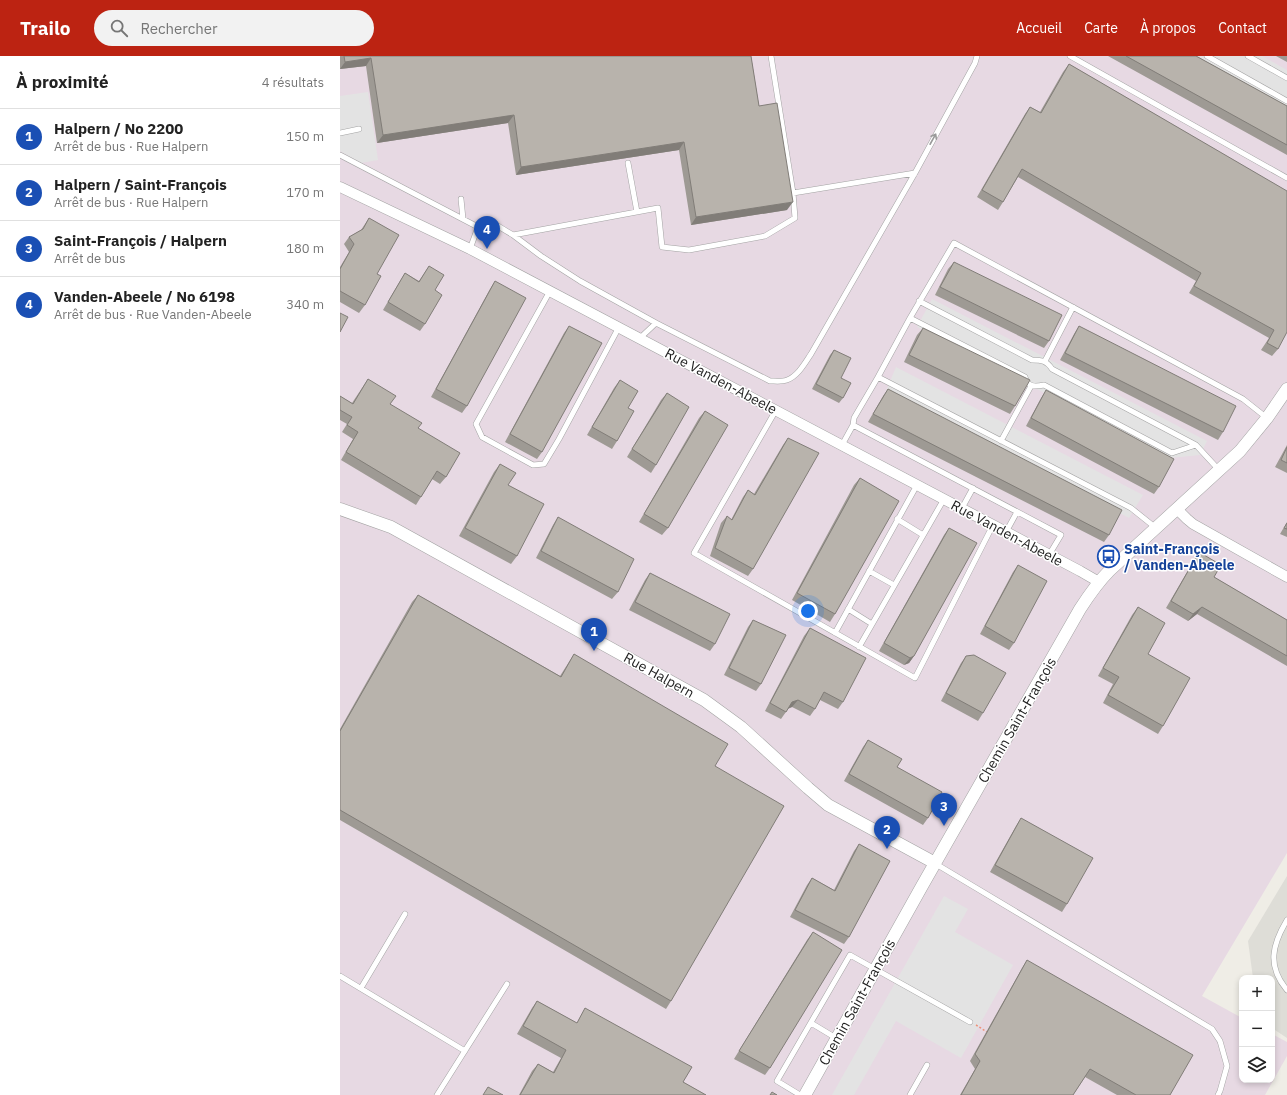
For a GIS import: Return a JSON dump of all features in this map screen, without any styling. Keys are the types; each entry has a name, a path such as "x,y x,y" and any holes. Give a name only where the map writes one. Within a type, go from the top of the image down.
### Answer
{"street":[{"name":"Rue Vanden-Abeele","path":"340,187 470,249 917,484 1088,575 1098,582"},
{"name":"Chemin Saint-François","path":"805,1095 1080,609 1098,582 1240,451 1267,418 1287,389"},
{"name":"Rue Halpern","path":"340,509 391,527 704,700 741,727 828,805 935,863"},
{"path":"1177,509 1186,519 1194,524 1287,577"}],"lane":[{"path":"512,235 658,208 662,247 689,250 765,236 795,218 793,193 771,56"},
{"path":"340,155 478,227 498,226 580,281 656,323 770,381 788,380 803,368 915,173 975,63 977,56"},
{"path":"1070,56 1287,178"},
{"path":"1207,56 1287,101"},
{"path":"1248,56 1287,78"},
{"path":"340,133 359,128"},
{"path":"628,163 636,212"},
{"path":"793,193 915,173"},
{"path":"461,198 463,219"},
{"path":"470,249 478,227"},
{"path":"842,445 854,425 854,418 954,243 1244,399 1267,418"},
{"path":"550,291 476,424 482,437 533,465 544,464 619,327"},
{"path":"920,301 1032,360 1045,361 1052,369 1196,445 1219,470"},
{"path":"1045,361 1073,307"},
{"path":"910,318 1025,377 1026,382 1031,386 1044,386 1172,453 1196,445"},
{"path":"640,338 656,323"},
{"path":"878,377 1131,508 1156,528"},
{"path":"1001,441 1031,386"},
{"path":"776,410 694,554 915,678 993,525"},
{"path":"854,425 1061,535 1049,555"},
{"path":"835,633 917,484"},
{"path":"962,508 973,488"},
{"path":"859,647 944,499"},
{"path":"1006,532 1017,512"},
{"path":"898,519 923,535"},
{"path":"869,572 894,585"},
{"path":"848,609 872,624"},
{"path":"935,863 1212,1029 1220,1041 1227,1066 1218,1095"},
{"path":"361,988 405,914"},
{"path":"1287,920 1278,935 1274,952 1275,967 1281,982 1287,990"},
{"path":"800,1095 777,1081 850,955 970,1022"},
{"path":"340,976 465,1051"},
{"path":"436,1095 508,984"},
{"path":"811,1023 836,1038"},
{"path":"910,1095 927,1065"}],"path":[{"path":"978,1026 986,1032"}],"shaded area":[{"path":"340,56 1287,56 1287,853 1202,996 1239,1016 1239,1083 1272,1083 1265,1095 340,1095"},
{"path":"1186,56 1262,56 1287,70 1287,113"},
{"path":"368,92 378,160 361,163 340,151 340,96"},
{"path":"932,299 1207,441 1200,455 1170,458 917,327"},
{"path":"896,367 1143,495 1129,518 886,391"},
{"path":"1287,876 1287,1038 1275,1030 1275,975 1253,975 1248,941"},
{"path":"944,896 968,909 955,932 1013,965 961,1058 896,1021 854,1095 832,1095"},
{"path":"1275,1036 1287,1042 1287,1056 1275,1077"}],"building":[{"path":"344,56 751,56 759,106 777,103 793,202 696,217 684,142 521,167 514,115 383,135 371,58 345,62"},
{"path":"1126,56 1196,56 1287,106 1287,145"},
{"path":"1069,64 1287,191 1287,332 1278,349 1267,343 1274,330 1194,286 1201,273 1022,169 1003,202 982,190 1030,107 1041,113"},
{"path":"369,218 399,235 377,274 381,276 365,305 340,291 340,269 354,244 349,237 363,229"},
{"path":"954,262 1062,315 1049,341 940,287"},
{"path":"429,266 444,275 435,290 442,295 425,324 388,302 405,273 419,282"},
{"path":"495,281 526,298 467,406 436,389"},
{"path":"340,313 348,317 340,332"},
{"path":"569,326 602,343 542,452 510,434"},
{"path":"1079,326 1236,406 1223,432 1065,353"},
{"path":"923,328 1030,380 1015,406 909,355"},
{"path":"834,350 851,358 841,378 851,383 843,398 816,384"},
{"path":"368,379 396,396 390,404 422,423 418,428 460,453 446,477 437,471 421,497 346,452 358,432 347,425 352,417 340,410 340,396 353,404"},
{"path":"620,380 638,391 628,408 634,411 617,441 592,427"},
{"path":"888,389 1122,510 1109,535 873,414"},
{"path":"1046,390 1174,459 1159,487 1031,418"},
{"path":"667,393 689,407 656,465 632,449"},
{"path":"705,411 728,425 668,528 644,514"},
{"path":"788,438 819,453 753,569 715,548 727,516 732,520 748,490 755,495"},
{"path":"1287,447 1287,463 1281,460"},
{"path":"500,464 516,473 508,485 544,504 517,556 465,528"},
{"path":"860,478 899,501 835,614 797,593"},
{"path":"558,517 634,559 618,592 541,551"},
{"path":"949,528 977,543 914,656 910,658 884,643"},
{"path":"1199,552 1221,565 1214,577 1287,620 1287,656 1202,607 1193,614 1171,601"},
{"path":"1018,565 1047,581 1014,643 985,626"},
{"path":"650,573 730,614 715,644 635,602"},
{"path":"418,595 561,677 574,654 728,744 715,766 784,806 671,1001 340,810 340,731"},
{"path":"1138,607 1165,623 1148,654 1190,678 1163,726 1108,695 1119,677 1103,668"},
{"path":"753,620 786,635 761,684 729,668"},
{"path":"810,628 866,658 843,702 824,692 815,709 798,700 792,702 786,712 770,703"},
{"path":"974,655 1006,673 983,713 946,693 966,656"},
{"path":"868,740 902,759 897,767 942,792 928,818 849,774"},
{"path":"1021,818 1093,858 1067,904 995,865"},
{"path":"859,844 890,861 849,937 795,910 812,878 835,891"},
{"path":"813,932 842,950 770,1068 739,1051"},
{"path":"1027,960 1193,1055 1170,1095 1136,1095 1090,1069 1073,1095 961,1095 980,1061 975,1054"},
{"path":"537,1001 577,1023 585,1008 692,1067 683,1082 706,1095 520,1095 538,1064 554,1073 566,1050 523,1026"},
{"path":"488,1087 503,1095 483,1095"},
{"path":"772,1092 777,1095 770,1095"}],"place":[{"name":"Vanden-Abeele / No 6198","path":"487,249"},
{"name":"Saint-François / Vanden-Abeele","path":"1108,557"},
{"name":"Halpern / No 2200","path":"594,651"},
{"name":"Saint-François / Halpern","path":"944,826"},
{"name":"Halpern / Saint-François","path":"887,849"}]}
